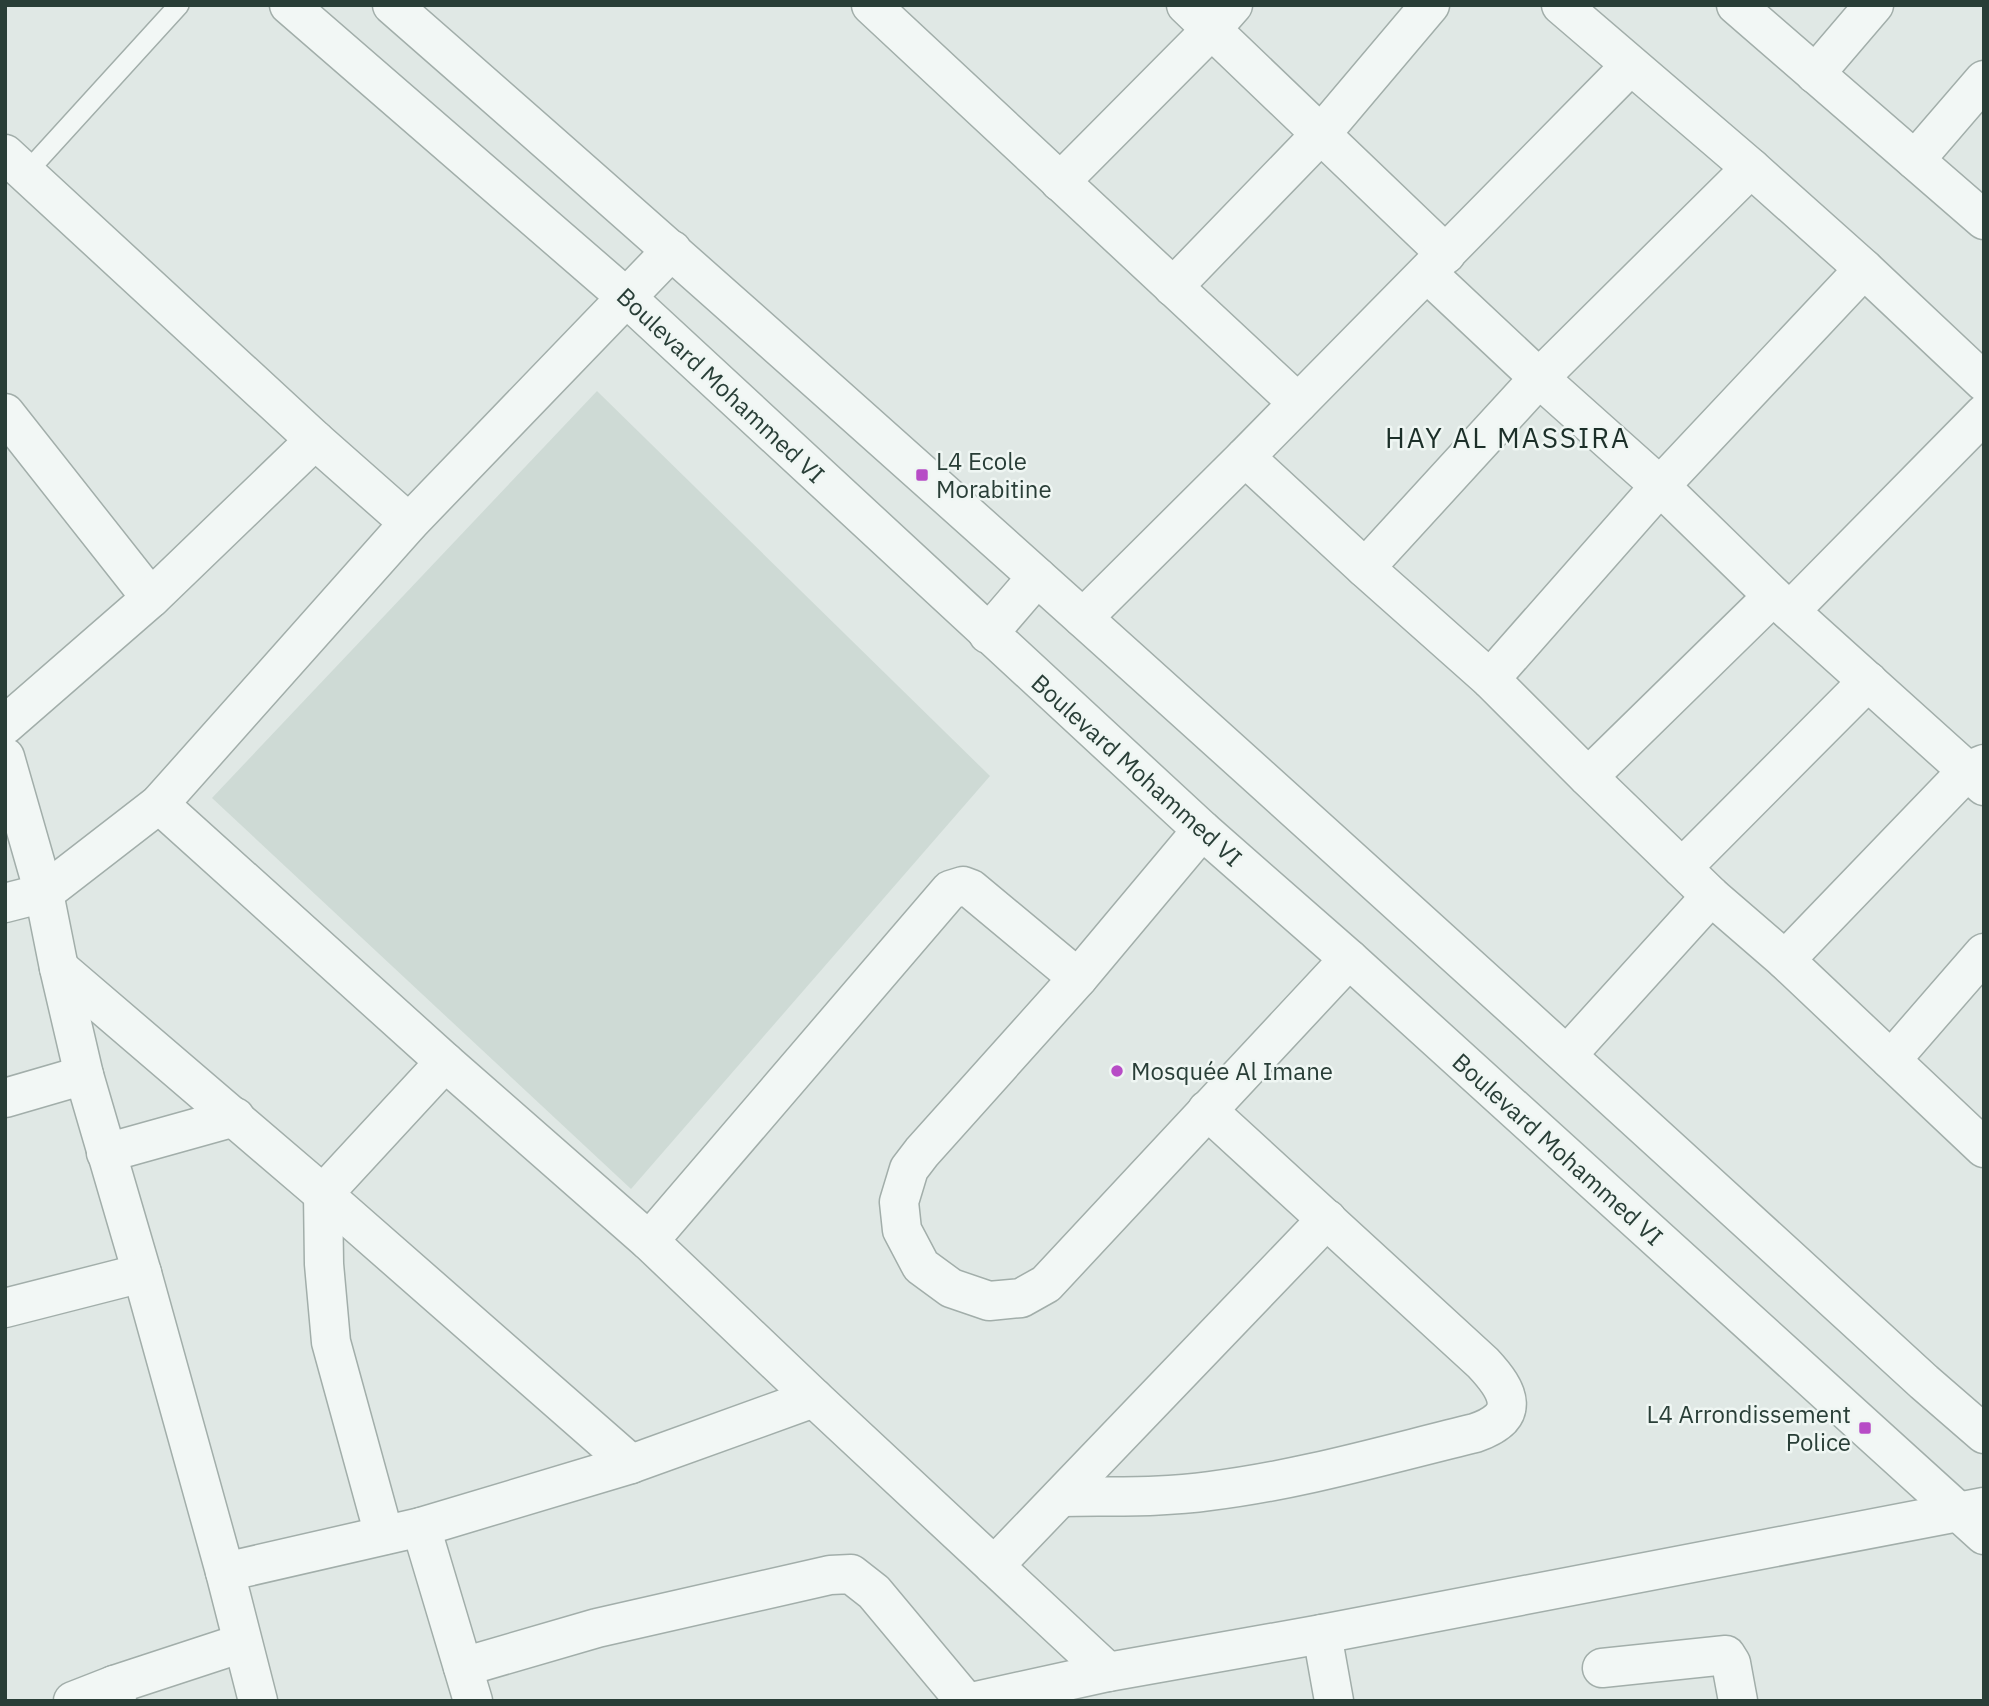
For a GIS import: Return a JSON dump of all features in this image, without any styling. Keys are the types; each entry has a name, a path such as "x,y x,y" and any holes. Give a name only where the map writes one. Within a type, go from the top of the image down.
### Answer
{"street":[{"name":"Boulevard Mohammed VI","path":"289,5 627,298 1202,830 1975,1518"},
{"path":"392,5 672,250 1083,618 1984,1434"},
{"path":"870,5 1298,403"},
{"path":"1173,287 1321,134 1430,5"},
{"path":"1561,5 1751,168 1984,382"},
{"path":"1736,5 1984,220"},
{"path":"1815,74 1874,5"},
{"path":"1060,183 1210,14 1539,378 1660,486 1781,603 1978,774 1785,960"},
{"path":"1083,618 1437,264 1630,66"},
{"path":"1915,160 1984,80"},
{"path":"1365,568 1539,378 1751,168"},
{"path":"12,172 409,523"},
{"path":"5,903 44,893 159,804 409,523 672,250"},
{"path":"1490,679 1660,486 1864,269"},
{"path":"5,413 150,598"},
{"path":"1588,778 1984,414"},
{"path":"5,725 150,598 315,440"},
{"path":"1245,457 1490,679 1711,896 1785,960 1984,1148"},
{"path":"988,634 1037,577"},
{"path":"1682,868 1868,681"},
{"path":"5,757 44,893 84,1075 142,1273 258,1701"},
{"path":"159,804 445,1062 649,1241 1108,1672"},
{"path":"1202,830 1078,978 909,1169 899,1202 902,1230 921,1266 951,1288 989,1301 1021,1298 1046,1284 1349,959"},
{"path":"649,1241 950,890 963,886 971,889 1078,978"},
{"path":"1567,1055 1711,896"},
{"path":"1891,1060 1984,953"},
{"path":"59,968 323,1194 631,1464"},
{"path":"384,1535 331,1342 324,1264 323,1194 445,1062"},
{"path":"5,1098 84,1075"},
{"path":"1061,1497 1209,1492 1282,1480 1475,1433 1490,1428 1503,1418 1508,1402 1500,1381 1483,1363 1208,1110"},
{"path":"106,1153 234,1118"},
{"path":"994,1566 1327,1219"},
{"path":"5,1308 142,1273"},
{"path":"225,1572 421,1527 631,1464 814,1398"},
{"path":"976,1701 1108,1672 1975,1518"},
{"path":"421,1527 468,1684 597,1628 830,1575 851,1574 874,1592 965,1701"},
{"path":"1322,1634 1334,1701"},
{"path":"73,1701 116,1693 242,1643"},
{"path":"1602,1668 1726,1656 1731,1663 1738,1701"}],"lane":[{"path":"12,172 179,5"}],"shaded area":[{"path":"597,391 990,776 631,1189 212,798"}],"place":[{"name":"L4 Ecole Morabitine","path":"922,475"},
{"name":"Mosquée Al Imane","path":"1117,1071"},
{"name":"L4 Arrondissement Police","path":"1865,1428"}],"district":[{"name":"HAY AL MASSIRA","path":"1508,437"}]}
